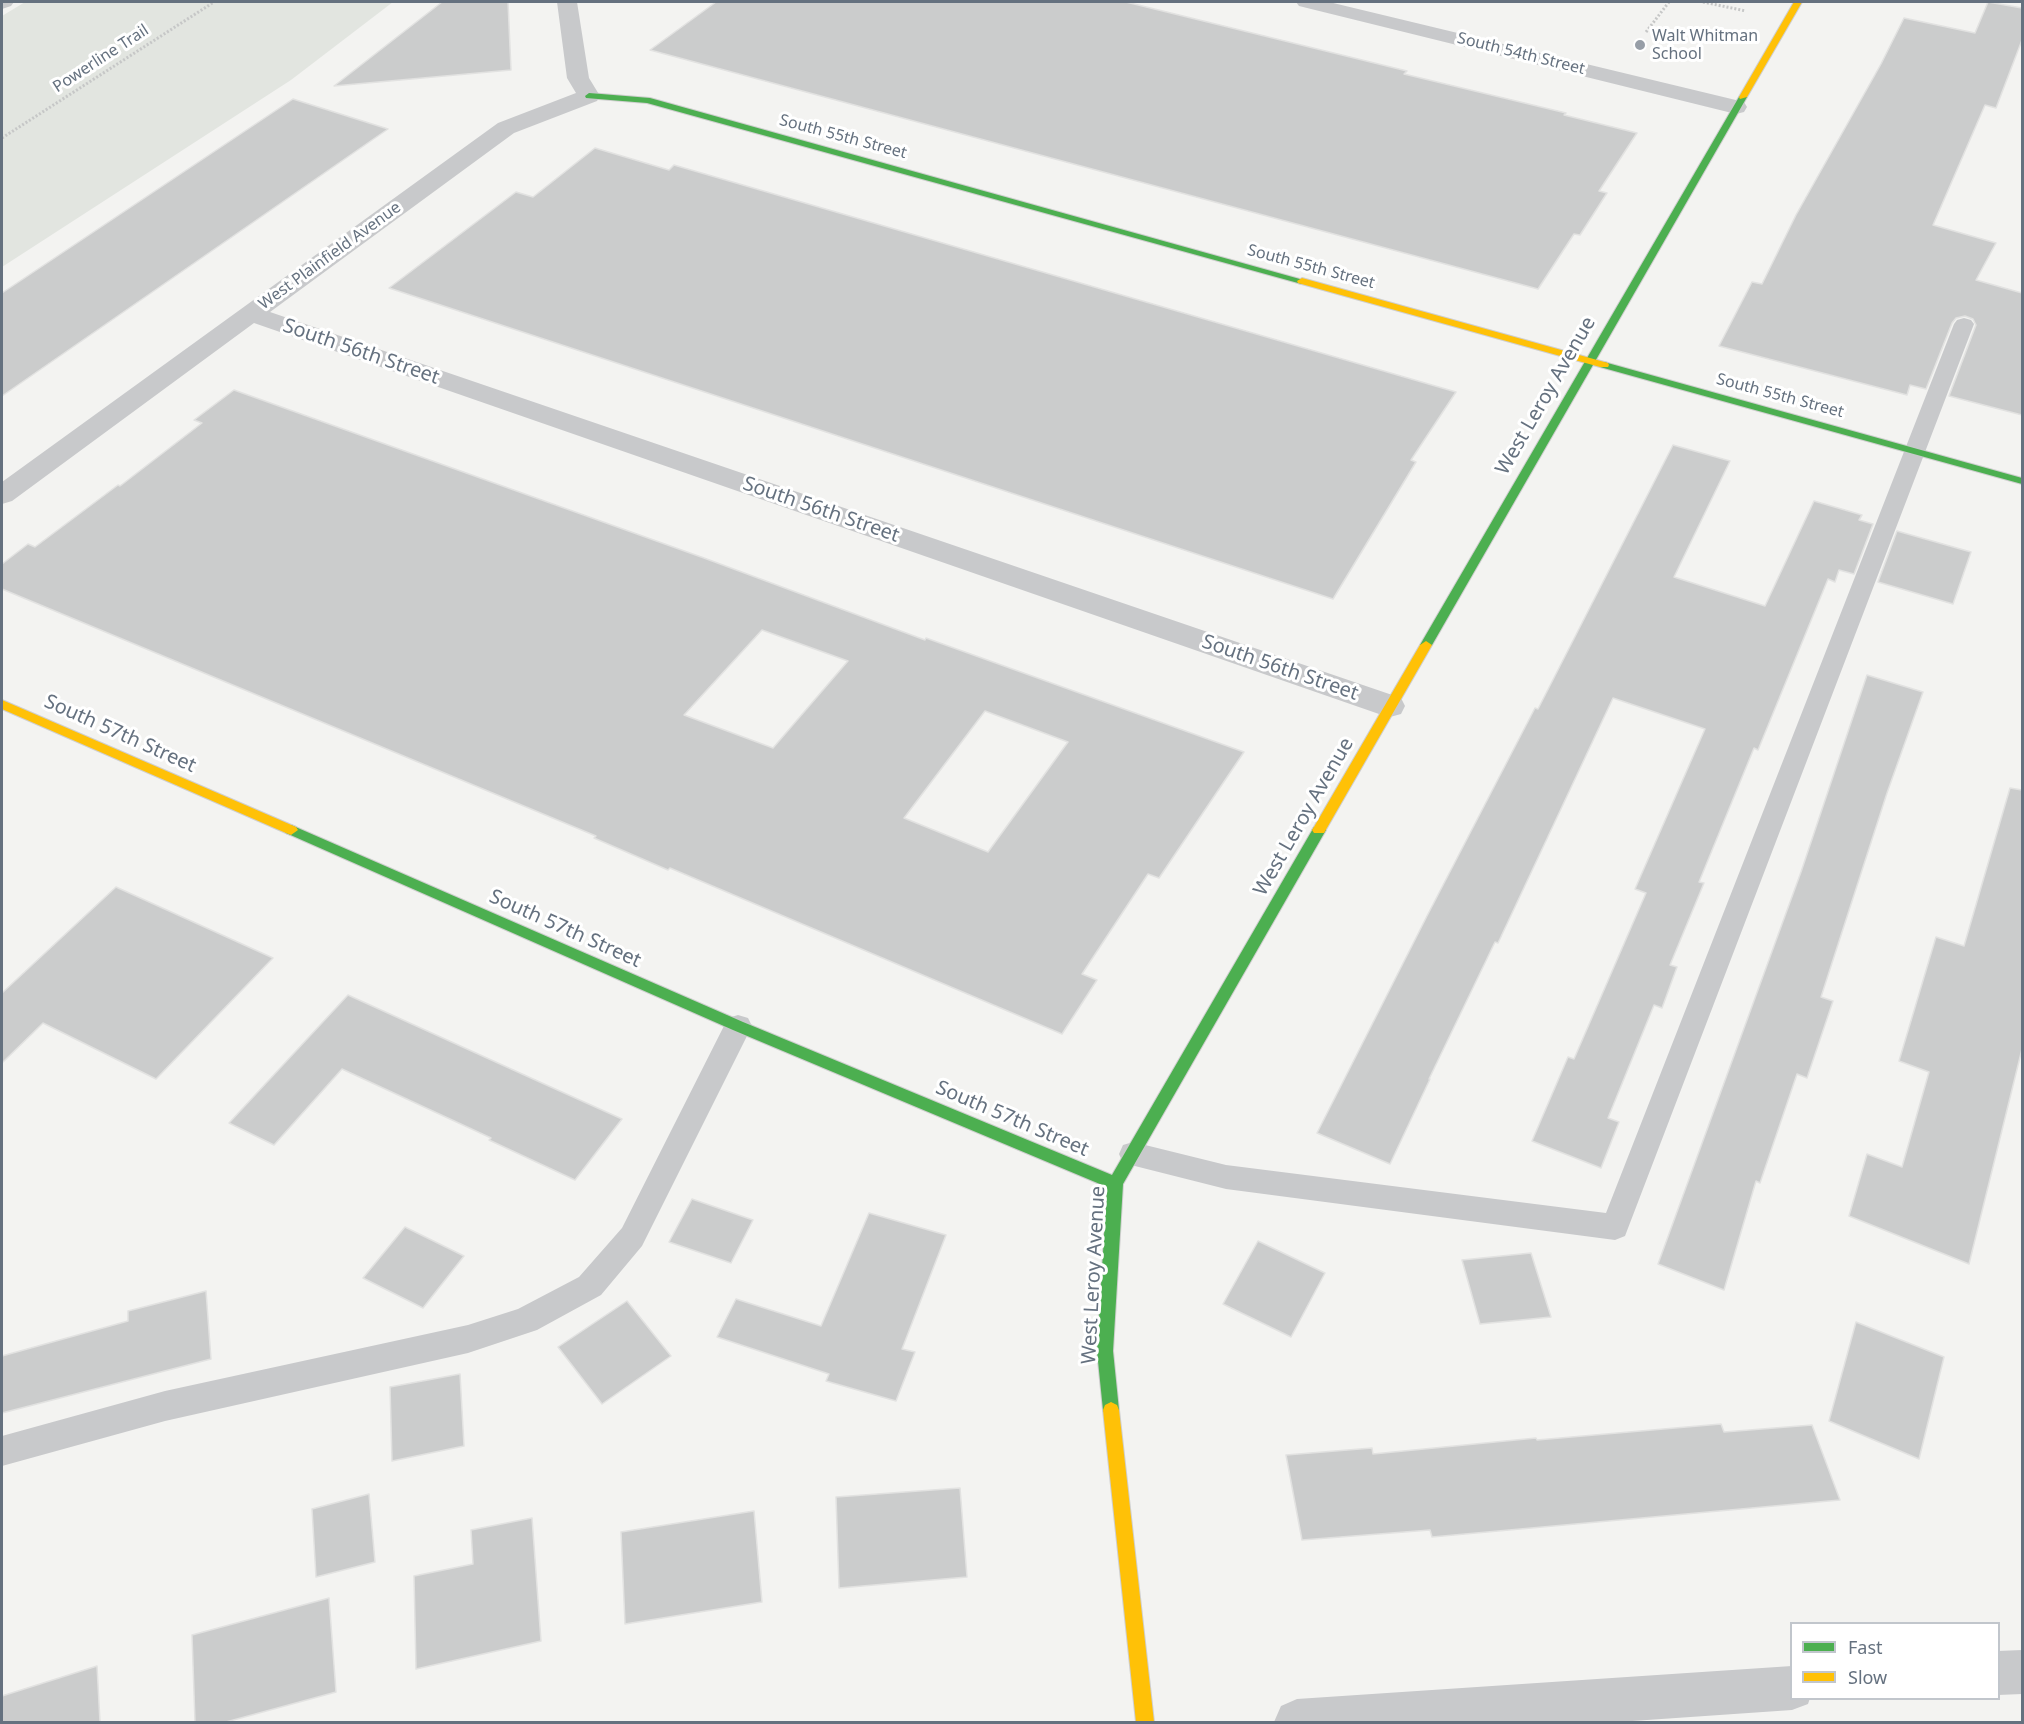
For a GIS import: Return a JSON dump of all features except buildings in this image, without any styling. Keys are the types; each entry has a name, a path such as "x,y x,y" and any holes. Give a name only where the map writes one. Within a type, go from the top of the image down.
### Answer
{"street":[{"path":"567,2 579,78 589,96"},
{"name":"South 54th Street","path":"1306,2 1736,107"},
{"name":"West Leroy Avenue","path":"1145,1722 1105,1351 1115,1183 1798,2"},
{"name":"West Plainfield Avenue","path":"2,495 506,128 589,96"},
{"name":"South 55th Street","path":"589,96 647,100 2022,481"},
{"name":"South 56th Street","path":"251,314 1390,706"},
{"name":"South 57th Street","path":"2,704 738,1026 1115,1183"},
{"path":"2000,1673 2022,1672"},
{"path":"1297,1722 1790,1688"}],"lane":[{"path":"1132,1154 1226,1177 1616,1227 1964,324"},
{"path":"2,1451 165,1406 468,1339 526,1320 590,1286 632,1237 738,1026"}],"path":[{"name":"Powerline Trail","path":"2,138 214,2"},
{"path":"1646,32 1669,2"},
{"path":"1703,2 1749,12"}],"shaded area":[{"path":"25,2 393,2 291,80 2,267 2,16"}],"traffic: fast":[{"path":"589,96 647,100 1302,281"},
{"path":"1426,645 1743,97"},
{"path":"1604,365 2022,481"},
{"path":"291,830 738,1026 1115,1183"},
{"path":"1111,1410 1105,1351 1115,1183 1319,830"}],"traffic: slow":[{"path":"1743,97 1798,2"},
{"path":"1302,281 1604,365"},
{"path":"1319,830 1426,645"},
{"path":"2,704 291,830"},
{"path":"1111,1410 1145,1722"}],"place":[{"name":"Walt Whitman School","path":"1640,45"}]}
